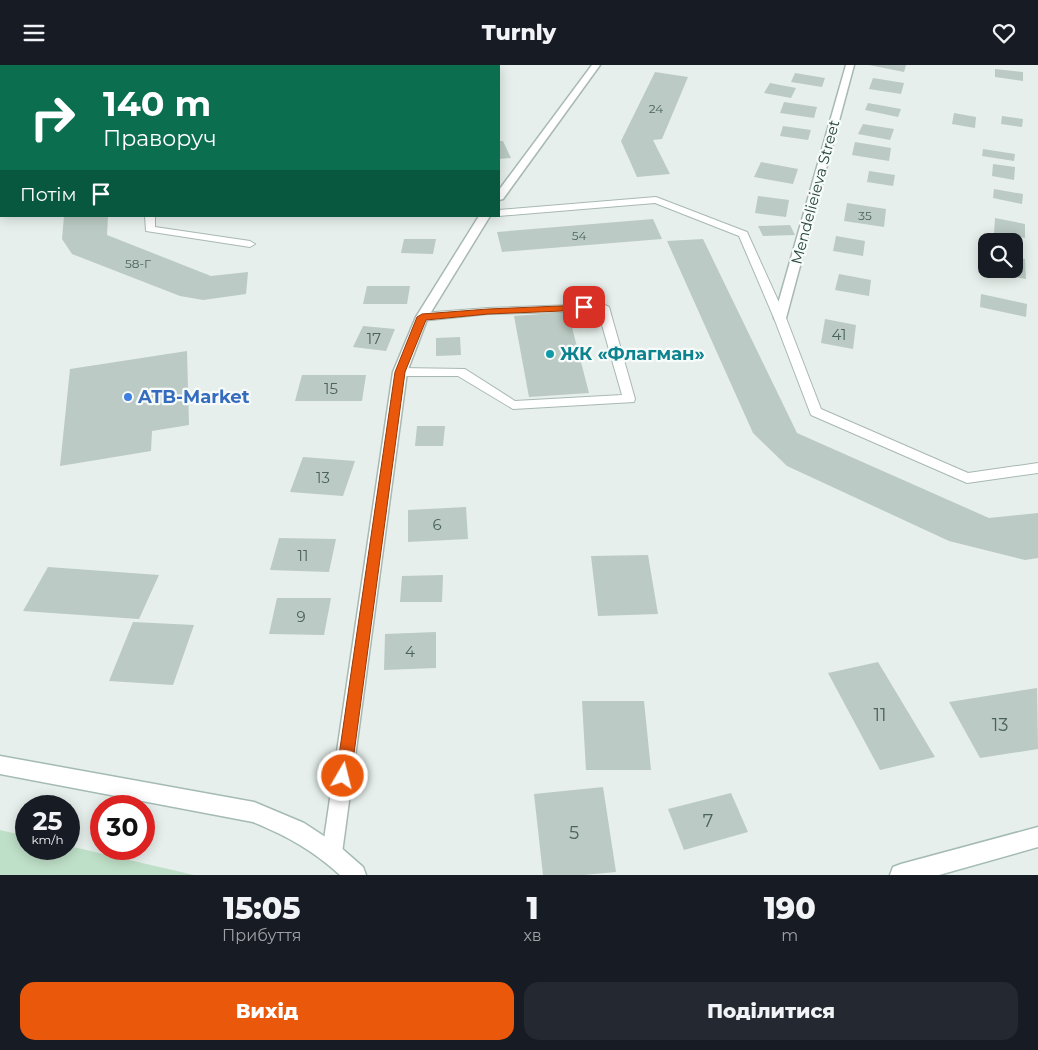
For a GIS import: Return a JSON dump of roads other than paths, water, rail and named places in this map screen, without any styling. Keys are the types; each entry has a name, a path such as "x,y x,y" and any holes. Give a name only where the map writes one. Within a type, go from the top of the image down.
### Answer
{"street":[{"path":"500,196 596,65"},
{"name":"Mendelieieva Street","path":"780,318 850,65"},
{"path":"332,853 400,372 422,317 483,217"},
{"path":"0,765 254,812 297,830 332,853 355,875"},
{"path":"901,875 1038,837"}],"lane":[{"path":"500,213 656,200 720,223 743,234 780,318 816,412 967,478 1038,468"},
{"path":"150,217 150,229 250,244"},
{"path":"400,372 461,372 513,405 629,399 603,307 488,311 422,317"}],"place":[{"name":"ЖК «Флагман»","path":"550,354"},
{"name":"ATB-Market","path":"128,397"}]}
